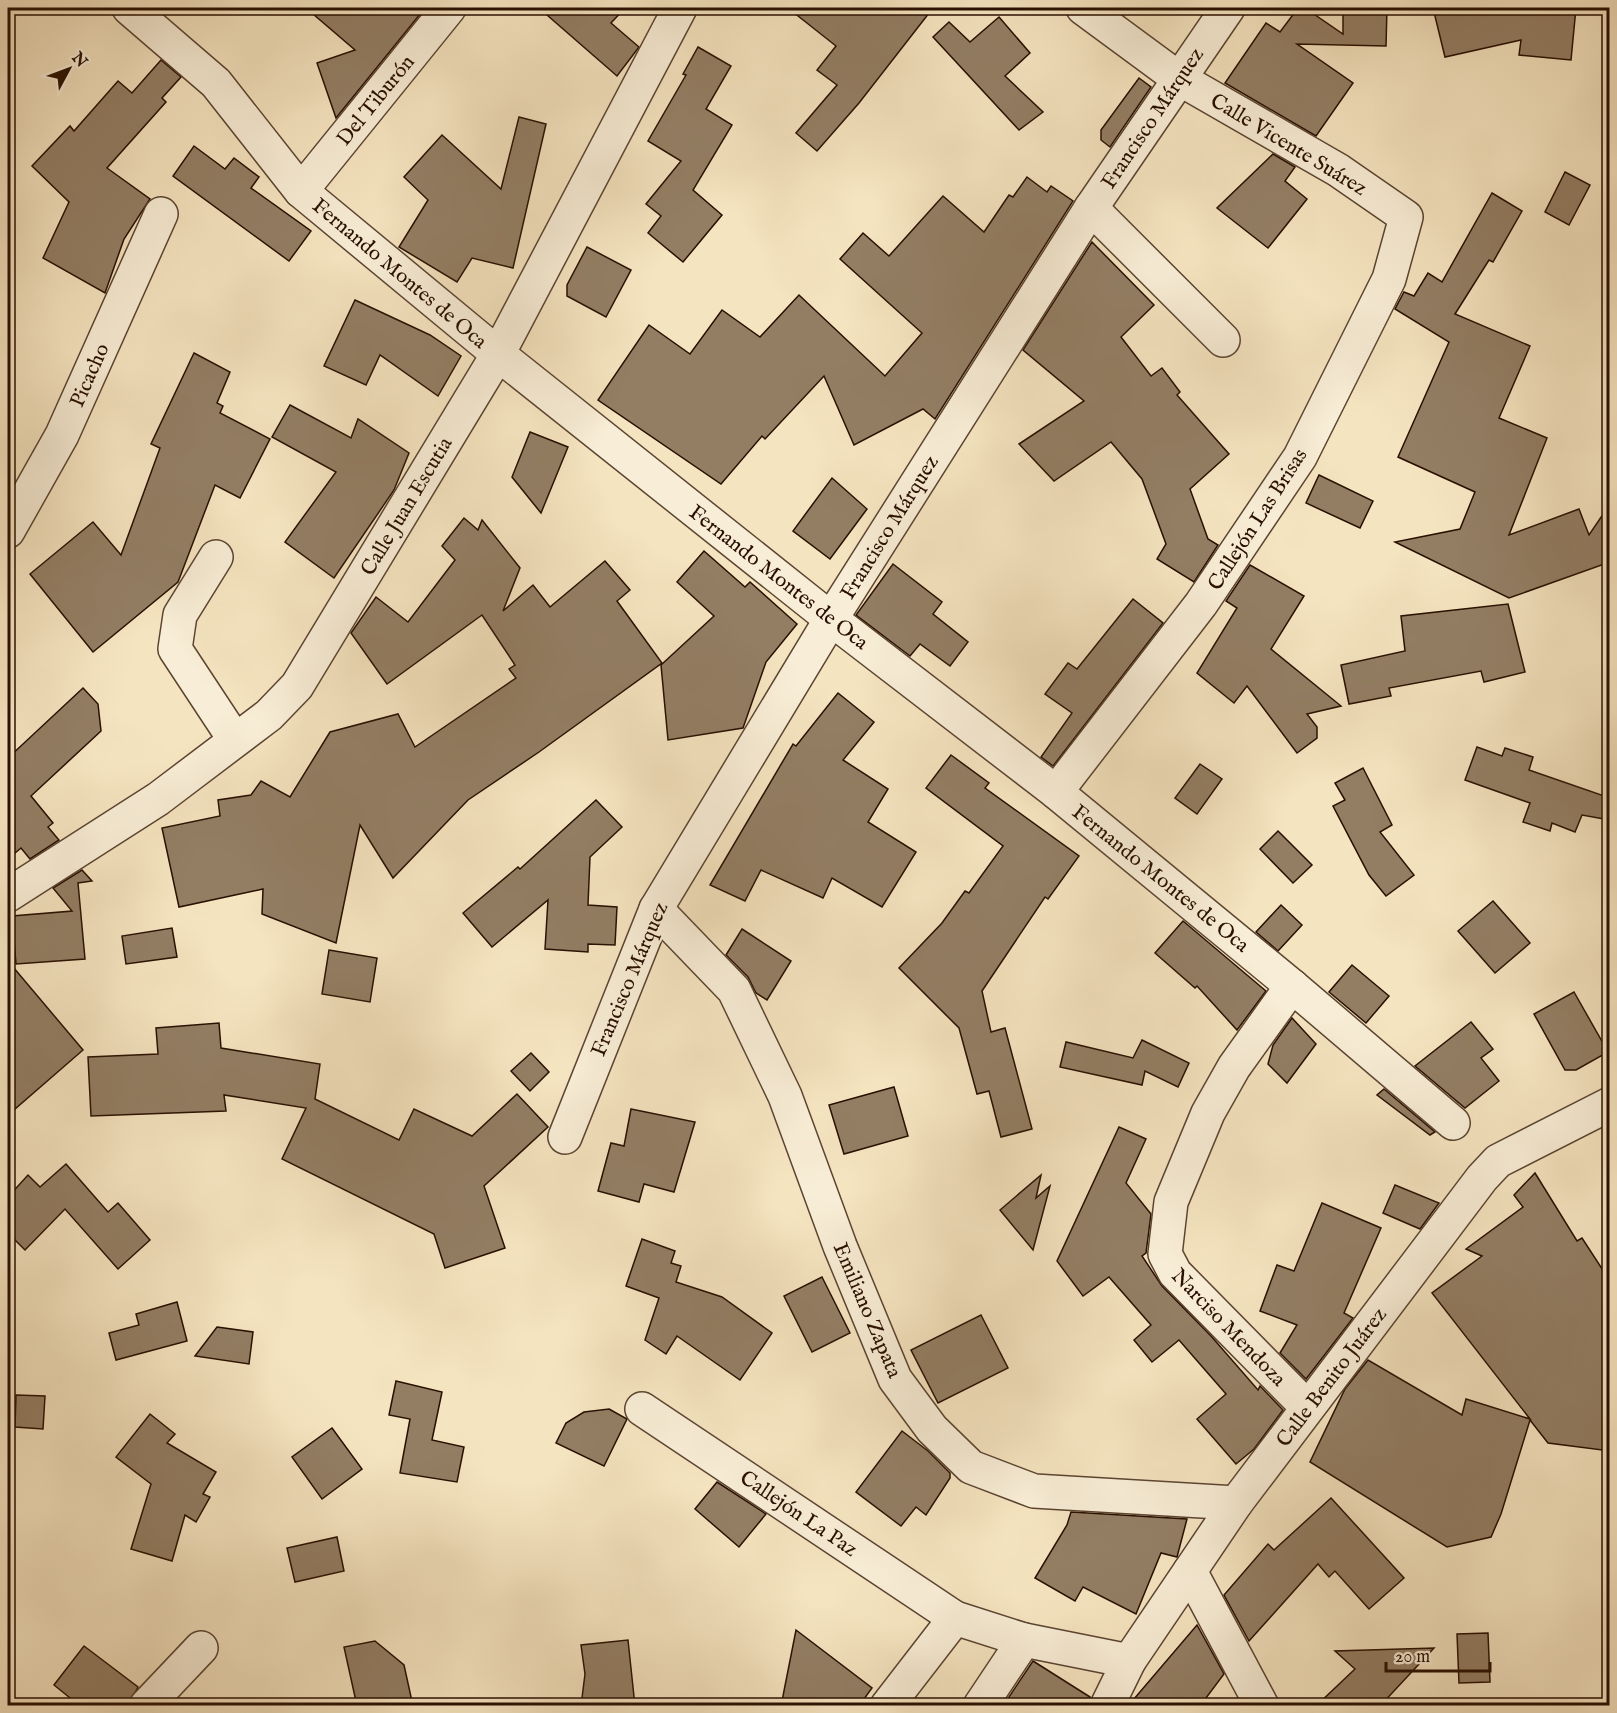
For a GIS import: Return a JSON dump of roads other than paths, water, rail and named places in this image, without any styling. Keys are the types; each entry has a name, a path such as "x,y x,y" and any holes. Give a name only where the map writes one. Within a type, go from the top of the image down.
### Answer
{"street":[{"name":"Fernando Montes de Oca","path":"129,8 216,83 301,192 498,354 831,619 1056,792 1292,986 1453,1124"},
{"name":"Del Tiburón","path":"301,192 449,8"},
{"name":"Calle Juan Escutia","path":"8,895 158,799 269,715 297,686 498,354 680,8"},
{"name":"Calle Vicente Suárez","path":"1083,8 1178,78 1338,170 1406,217"},
{"name":"Francisco Márquez","path":"565,1137 656,909 831,619 1091,208 1228,8"},
{"path":"1091,208 1223,340"},
{"name":"Picacho","path":"8,531 62,435 161,214"},
{"name":"Callejón Las Brisas","path":"1056,792 1201,604 1300,457 1389,279 1406,217"},
{"path":"216,557 180,615 175,649 236,740"},
{"name":"Emiliano Zapata","path":"656,909 734,990 785,1096 840,1246 895,1379 932,1429 971,1467 1034,1491 1236,1503"},
{"name":"Narciso Mendoza","path":"1292,986 1234,1067 1208,1113 1171,1202 1165,1254 1174,1273 1307,1407"},
{"name":"Calle Benito Juárez","path":"1107,1706 1129,1660 1236,1503 1482,1178 1498,1161 1610,1104"},
{"name":"Callejón La Paz","path":"642,1408 955,1618"},
{"path":"1190,1571 1262,1706"},
{"path":"887,1706 955,1618 1024,1640 1129,1660"},
{"path":"980,1706 1024,1640"},
{"path":"146,1706 201,1648"}]}
